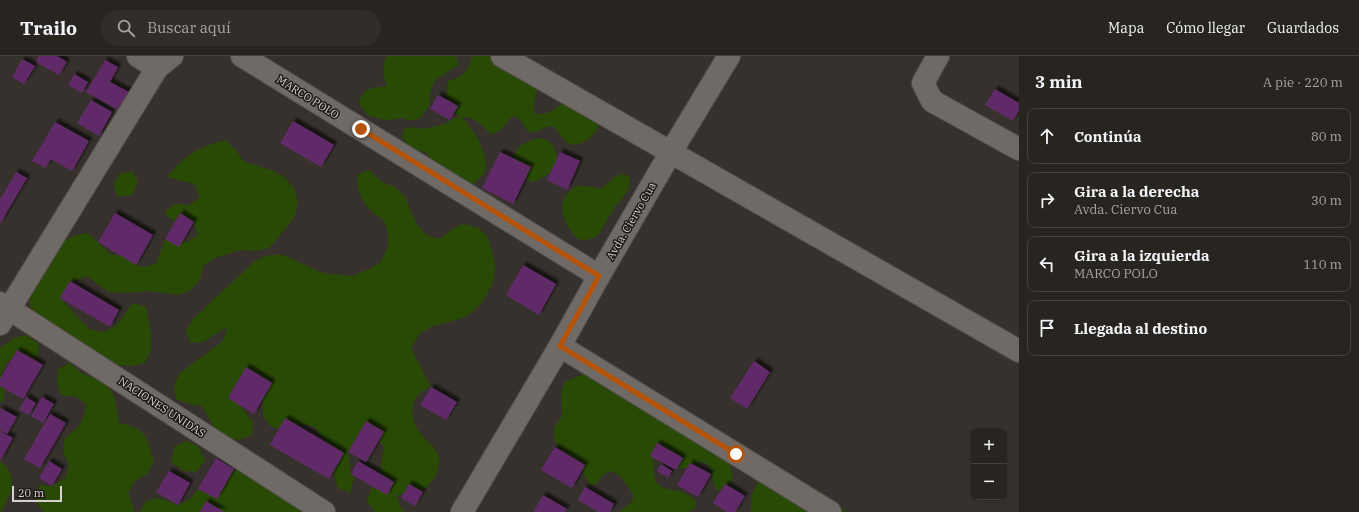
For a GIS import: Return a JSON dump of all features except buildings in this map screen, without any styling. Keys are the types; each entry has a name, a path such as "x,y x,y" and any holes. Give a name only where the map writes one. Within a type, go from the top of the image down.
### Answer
{"street":[{"path":"3,312 164,62 138,56"},
{"name":"MARCO POLO","path":"242,56 599,276"},
{"path":"502,56 1019,350"},
{"name":"Avda. Ciervo Cua","path":"462,512 560,346 671,152 729,56"},
{"path":"938,56 923,83 932,101 1019,150"},
{"name":"NACIONES UNIDAS","path":"3,312 324,512"},
{"path":"560,346 830,512"}],"green space":[{"path":"387,56 456,56 459,65 435,80 430,93 429,106 421,117 415,120 401,118 388,120 367,115 359,103 363,94 369,89 387,86 383,71"},
{"path":"472,56 517,56 536,75 537,90 534,113 547,113 566,101 597,120 597,130 594,134 581,143 572,144 566,142 553,126 546,127 533,133 527,131 520,119 513,116 499,131 491,134 475,120 462,117 476,136 484,151 485,167 483,174 471,186 441,173 428,154 408,148 402,136 404,129 410,127 424,129 445,124 454,118 461,117 449,109 447,85 448,81 462,75 467,70"},
{"path":"539,138 552,144 558,158 554,171 534,182 521,178 511,168 519,147 526,142"},
{"path":"225,140 236,150 244,162 271,170 283,176 294,188 298,201 295,215 269,248 255,251 241,250 215,258 204,265 200,279 191,290 178,295 151,291 123,293 108,292 87,276 74,281 60,298 89,329 103,332 116,326 133,303 146,307 151,335 151,350 145,363 132,366 118,365 33,315 29,298 30,292 49,267 59,248 71,237 88,233 111,255 125,255 136,265 142,267 156,264 165,239 174,238 188,242 198,235 194,222 188,219 175,222 164,213 175,204 189,205 200,197 194,184 167,177 179,164 193,153 216,142"},
{"path":"369,170 382,182 395,187 405,197 416,223 426,235 440,239 451,230 463,224 478,228 488,237 495,264 494,279 481,304 469,315 430,327 419,335 411,348 431,387 416,397 412,412 413,418 420,433 437,452 439,465 436,475 423,492 409,491 396,496 402,509 406,512 375,512 367,502 371,488 379,475 384,447 375,437 348,452 351,474 354,478 350,493 338,488 326,445 317,430 307,425 284,429 271,427 263,416 264,388 245,374 235,384 235,400 253,422 252,435 239,440 225,437 215,429 202,406 189,404 176,399 174,387 179,374 224,340 227,327 203,342 190,343 186,330 194,318 255,261 269,255 283,255 323,273 352,276 380,263 387,249 388,234 384,220 373,213 364,203 358,189 357,175"},
{"path":"132,171 138,182 132,195 117,197 114,184 119,174"},
{"path":"621,174 629,176 630,184 628,191 614,208 599,234 586,240 578,239 566,223 562,211 564,199 569,192 577,186 600,189"},
{"path":"27,335 39,344 37,358 23,357 8,361 1,374 5,387 3,402 0,402 0,348 14,338"},
{"path":"70,363 81,373 105,383 114,395 119,423 128,425 140,431 147,440 154,461 147,474 135,481 128,493 135,512 44,512 35,500 39,485 52,486 66,478 69,464 63,452 65,438 80,424 84,416 86,404 76,397 61,395 57,382 58,369"},
{"path":"586,373 710,447 713,454 726,456 733,477 730,485 719,491 714,486 710,467 704,462 686,468 679,468 670,457 653,456 654,476 657,483 663,488 687,494 696,501 696,508 687,512 619,512 631,503 634,496 622,478 611,471 604,474 595,485 589,484 579,462 562,451 554,440 554,428 562,416 562,388 565,382"},
{"path":"187,441 199,447 205,461 196,472 183,471 171,462 175,446"},
{"path":"0,461 10,473 12,479 12,486 8,499 1,512 0,512"},
{"path":"234,469 257,477 304,512 140,512 146,501 159,498 178,505 190,499 198,489 210,481"},
{"path":"788,474 834,501 846,512 751,512 752,495 760,479"}],"route":[{"path":"361,129 599,276 560,346 736,454"}]}
